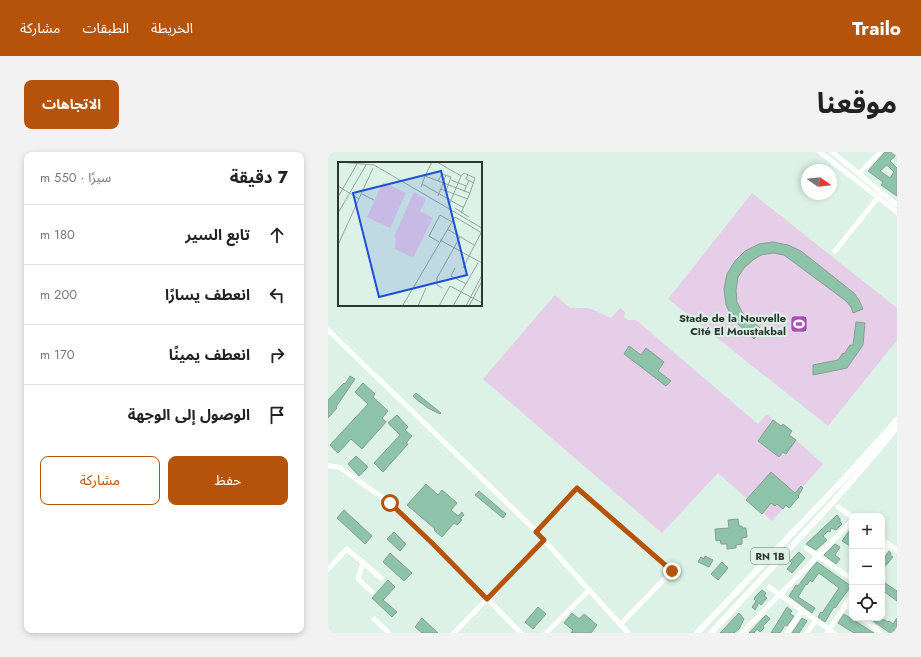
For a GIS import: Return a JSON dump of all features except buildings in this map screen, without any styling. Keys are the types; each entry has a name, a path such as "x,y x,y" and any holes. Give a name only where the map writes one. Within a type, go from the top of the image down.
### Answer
{"main road":[{"name":"RN 1B","path":"877,447 897,420"},
{"name":"RN 1B","path":"712,633 877,447 897,427"},
{"name":"RN 1B","path":"697,633 846,482"}],"street":[{"path":"820,152 897,212"},
{"path":"832,152 897,205"},
{"path":"858,174 880,152"},
{"path":"835,251 882,193"},
{"path":"328,330 544,540 628,633"},
{"path":"328,466 339,467 390,503 521,633"},
{"path":"536,532 577,488 672,571 620,625"},
{"path":"838,507 849,515"},
{"path":"742,633 849,524"},
{"path":"454,633 544,540"},
{"path":"885,542 897,551"},
{"path":"885,550 889,544"},
{"path":"806,548 849,577"},
{"path":"328,569 347,549 381,578"},
{"path":"363,562 358,579 372,592"},
{"path":"769,587 816,620 828,631 834,633"},
{"path":"546,633 589,590"},
{"path":"828,631 849,599"},
{"path":"845,605 849,608"},
{"path":"787,633 802,611"},
{"path":"374,619 389,633"},
{"path":"807,633 816,620"},
{"path":"866,621 880,633"}],"shaded area":[{"name":"Stade de la Nouvelle Cité El Moustakbal","path":"752,193 897,308 897,340 828,426 668,299"},
{"path":"555,295 570,308 589,308 611,318 620,308 625,312 624,317 628,320 636,320 758,424 767,414 823,464 772,521 718,473 662,533 483,379"}],"place":[{"name":"Stade de la Nouvelle Cité El Moustakbal","path":"799,324"}],"route":[{"path":"390,503 487,599 544,540 536,532 577,488 672,571"}]}
